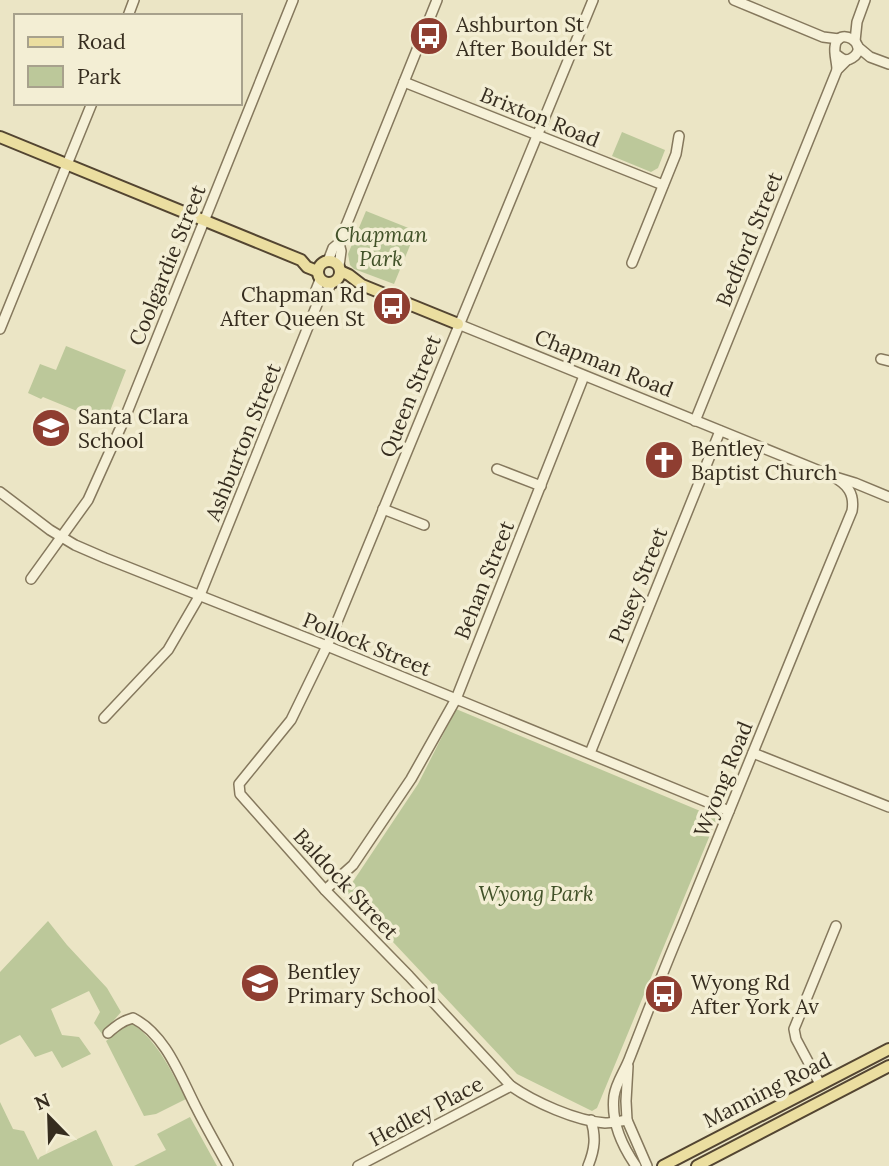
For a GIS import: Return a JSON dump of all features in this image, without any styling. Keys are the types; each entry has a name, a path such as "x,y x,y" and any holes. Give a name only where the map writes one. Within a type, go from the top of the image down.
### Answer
{"main road":[{"name":"Chapman Road","path":"0,137 301,260 307,267 349,275 362,285 458,324"},
{"name":"Manning Road","path":"663,1166 889,1049"},
{"name":"Manning Road","path":"697,1166 889,1066"}],"street":[{"name":"Coolgardie Street","path":"31,579 88,500 124,420 293,0"},
{"name":"Ashburton Street","path":"104,718 168,650 200,595 318,302 316,290 329,272 333,248 339,243 437,0"},
{"name":"Queen Street","path":"240,794 239,784 291,720 327,646 593,0"},
{"path":"734,0 823,37 850,37 870,57 889,64"},
{"path":"850,59 856,53 857,22 865,0"},
{"path":"836,52 835,43 857,22"},
{"path":"823,37 841,59 870,57"},
{"name":"Bedford Street","path":"695,421 837,70 836,52"},
{"name":"Bedford Street","path":"837,70 850,59"},
{"name":"Brixton Road","path":"404,82 663,185"},
{"path":"0,329 91,105"},
{"path":"632,263 676,154 680,136"},
{"name":"Chapman Road","path":"458,324 885,496"},
{"name":"Behan Street","path":"325,890 353,865 375,833 411,779 456,699 584,376"},
{"name":"Pusey Street","path":"590,753 720,431"},
{"path":"496,469 541,486"},
{"name":"Chapman Road","path":"832,476 848,487 853,499 852,511"},
{"name":"Pollock Street","path":"0,492 62,537 105,558 729,811"},
{"name":"Chapman Road","path":"885,496 877,495 889,503"},
{"path":"383,509 424,525"},
{"name":"Wyong Road","path":"631,1163 615,1117 617,1084 629,1061 852,511"},
{"path":"753,752 889,807"},
{"name":"Baldock Street","path":"240,794 325,890 511,1086 522,1094 574,1117 606,1123 615,1117 626,1116"},
{"path":"820,1084 796,1039 794,1030 835,926"},
{"path":"108,1033 133,1018 158,1039 228,1166"},
{"name":"Wyong Road","path":"629,1061 626,1116 647,1166"},
{"name":"Hedley Place","path":"358,1166 511,1086"},
{"path":"588,1166 595,1145 591,1120"}],"green space":[{"path":"622,132 665,150 658,168 651,172 612,156"},
{"name":"Chapman Park","path":"366,211 416,231 394,284 350,265 348,254"},
{"path":"66,346 126,370 110,411 101,412 94,418 28,393 40,364 56,370"},
{"name":"Wyong Park","path":"456,709 717,818 597,1108 592,1111 517,1074 346,892 418,784"},
{"path":"48,921 107,988 121,1012 102,1034 94,1023 100,1012 89,991 51,1009 62,1035 79,1037 91,1054 62,1068 52,1051 35,1057 20,1035 0,1045 0,972"},
{"path":"133,1024 157,1049 186,1099 156,1114 144,1116 106,1041 124,1026"},
{"path":"0,1102 13,1129 24,1131 38,1160 96,1130 113,1166 0,1166"},
{"path":"190,1117 217,1166 134,1166 166,1150 157,1134"}],"place":[{"name":"Ashburton St After Boulder St","path":"429,36"},
{"name":"Chapman Rd After Queen St","path":"392,306"},
{"name":"Santa Clara School","path":"51,428"},
{"name":"Bentley Baptist Church","path":"664,460"},
{"name":"Bentley Primary School","path":"260,983"},
{"name":"Wyong Rd After York Av","path":"664,994"}]}
